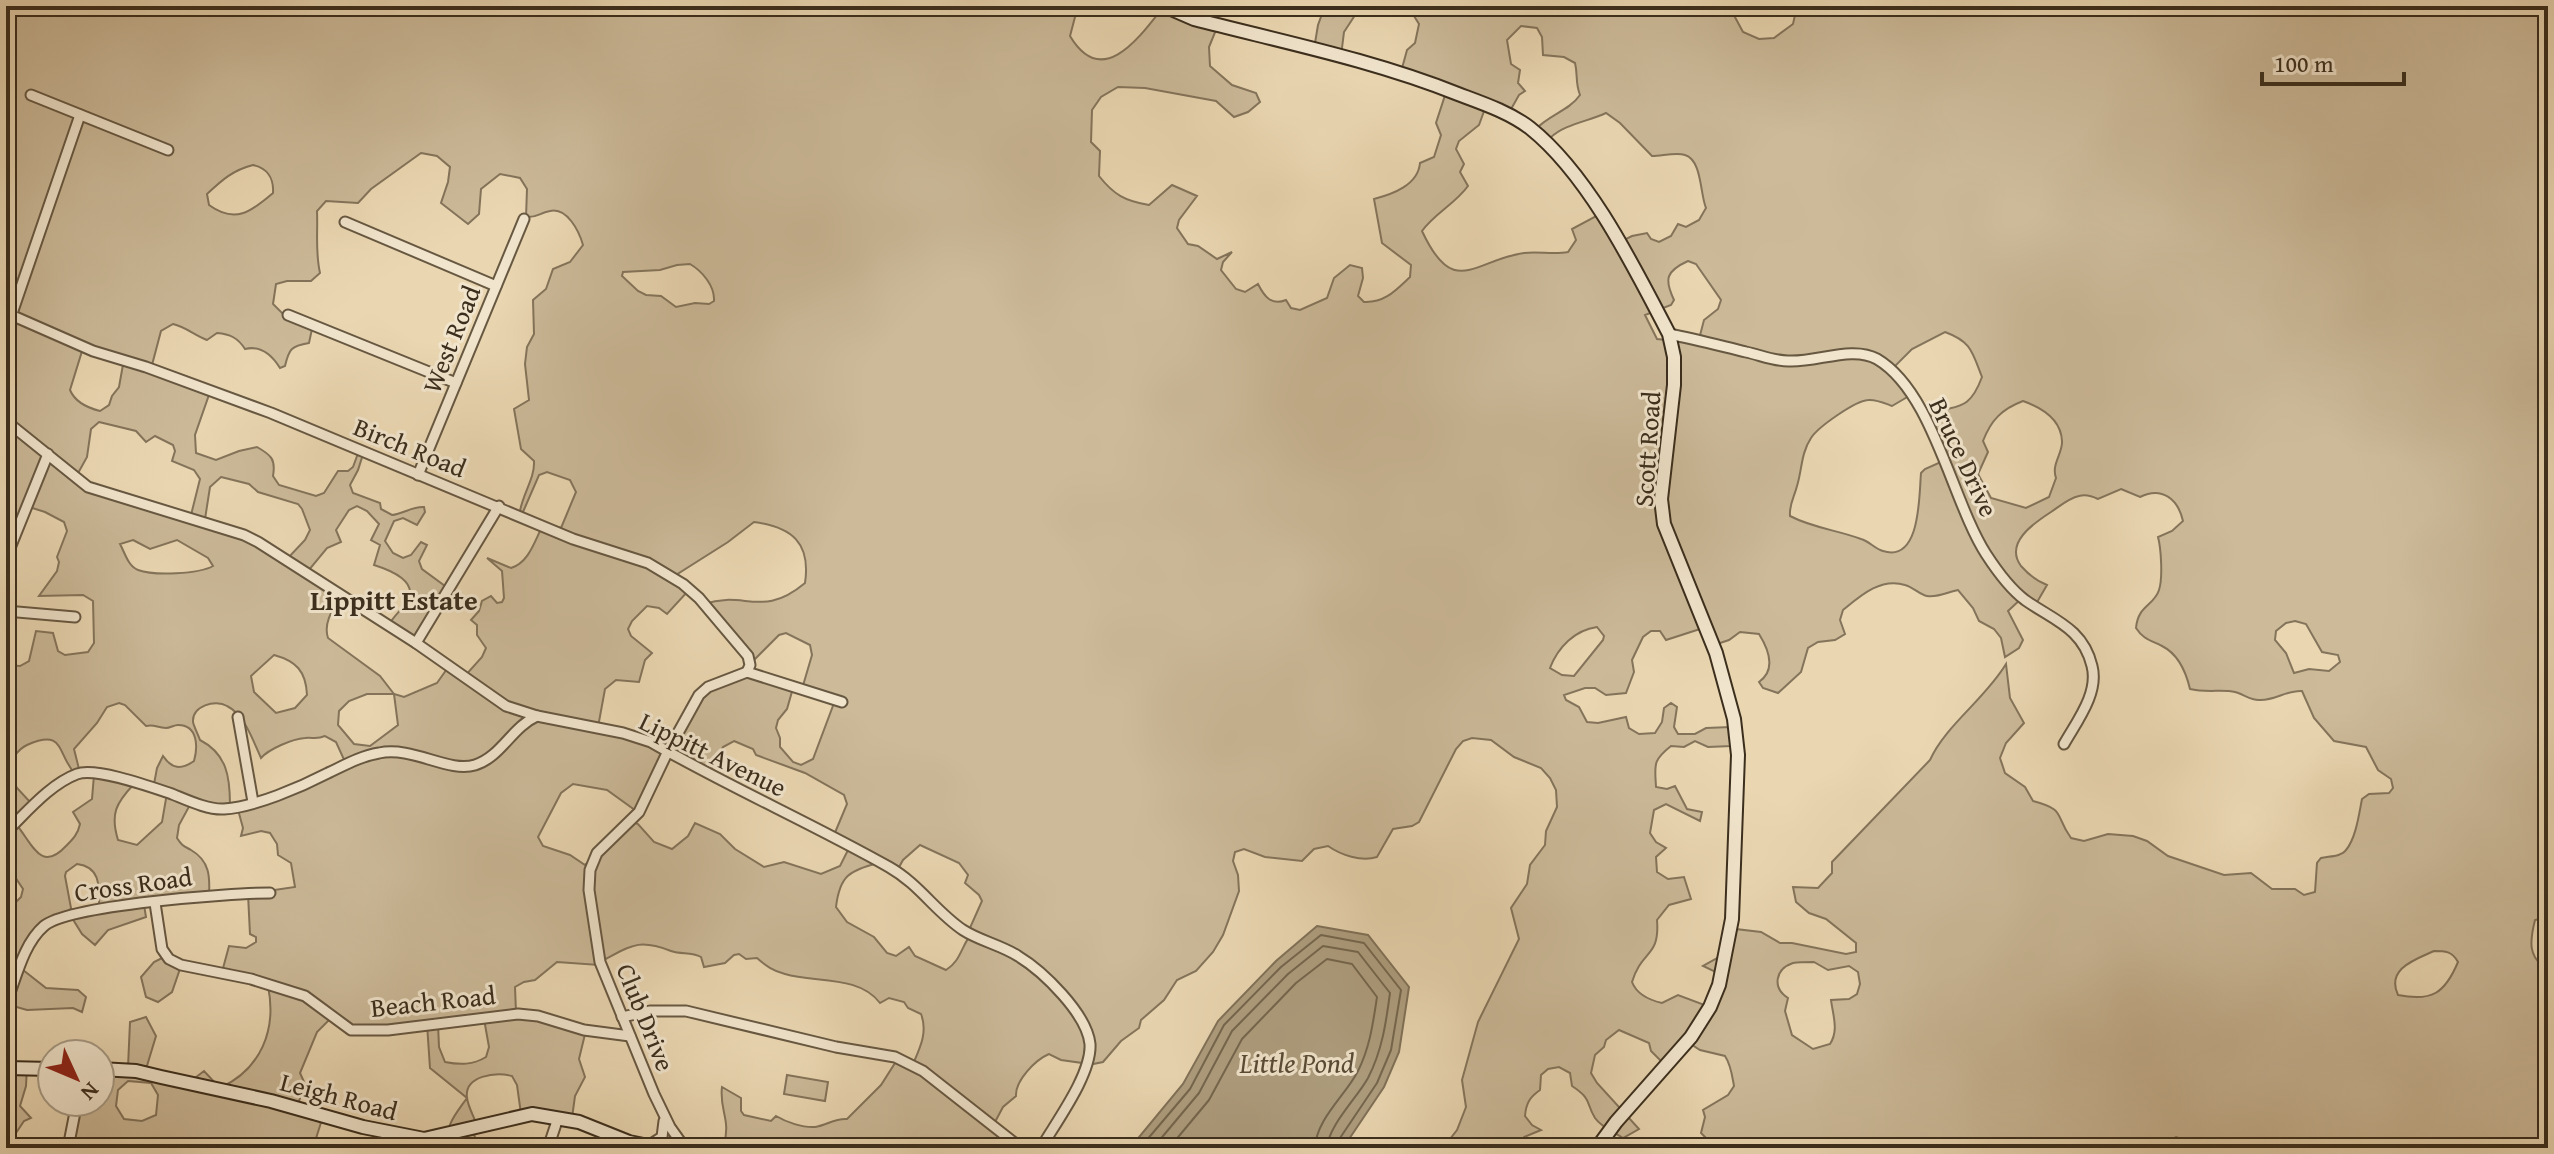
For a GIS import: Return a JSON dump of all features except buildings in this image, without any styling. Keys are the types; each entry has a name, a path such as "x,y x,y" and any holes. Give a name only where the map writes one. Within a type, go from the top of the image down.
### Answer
{"street":[{"name":"Scott Road","path":"1164,6 1194,19 1406,73 1486,105 1529,128 1568,165 1589,194 1669,334 1674,357 1674,385 1661,499 1664,524 1716,653 1734,719 1738,755 1732,919 1719,985 1710,1007 1691,1037 1597,1148"},
{"path":"31,95 168,150"},
{"path":"6,331 80,115"},
{"name":"West Road","path":"418,475 524,219"},
{"path":"345,222 496,286"},
{"name":"Birch Road","path":"11,315 93,351 271,413 573,539 648,563 683,584 711,610 746,652 750,660 747,672"},
{"path":"288,315 456,383"},
{"name":"Bruce Drive","path":"1669,334 1785,361 1868,355 1891,370 1923,414 1971,526 1995,568 2023,599 2068,626 2089,656 2094,674 2093,685 2064,744"},
{"name":"Lippitt Avenue","path":"6,421 88,487 244,535 416,643 494,700 537,716 640,737 891,868 922,891 964,930 1016,954 1046,978 1084,1026 1090,1043 1089,1059 1079,1083 1041,1148"},
{"path":"6,558 48,454"},
{"path":"416,643 499,506"},
{"path":"6,611 75,617"},
{"path":"747,672 842,702"},
{"name":"Club Drive","path":"685,1148 662,1110 600,962 589,890 590,870 597,853 639,812 699,695 708,687 747,672"},
{"path":"6,832 45,796 74,775 83,773 114,777 222,809 253,802 327,774 359,758 379,753 408,752 454,765 471,766 488,759 519,727 537,716"},
{"path":"238,717 253,802"},
{"name":"Cross Road","path":"6,1004 29,945 52,921 76,913 224,894 270,893"},
{"name":"Beach Road","path":"155,903 162,949 169,959 181,965 251,979 305,996 351,1030 388,1030 518,1014 554,1020 584,1030 630,1036"},
{"path":"622,1017 650,1011 686,1011 836,1047 895,1057 923,1071 1021,1148"},
{"path":"6,1068 36,1069"},
{"name":"Leigh Road","path":"116,1070 136,1071 271,1101 363,1127 424,1139 532,1114 558,1118 653,1147"},
{"name":"Club Drive","path":"653,1147 664,1130 662,1110"},
{"path":"68,1148 74,1118"},
{"path":"548,1148 558,1118"}],"shaded area":[{"path":"6,6 1087,6 1075,17 1070,36 1082,52 1095,59 1107,59 1132,44 1164,6 1204,6 1204,19 1218,25 1209,47 1210,66 1232,85 1256,93 1260,102 1248,112 1234,117 1216,101 1145,88 1118,87 1101,97 1092,110 1091,142 1100,151 1099,176 1121,196 1149,205 1172,185 1197,196 1179,220 1177,228 1188,244 1198,246 1217,259 1232,252 1223,262 1221,270 1236,289 1245,292 1258,284 1269,299 1276,302 1286,300 1291,308 1300,310 1327,298 1334,278 1350,265 1362,268 1363,278 1358,296 1364,302 1384,298 1410,277 1411,265 1382,243 1374,199 1410,183 1420,163 1434,157 1441,135 1436,123 1447,89 1401,72 1407,50 1415,43 1419,24 1414,16 1392,6 1729,6 1743,32 1759,39 1774,38 1793,24 1797,6 2548,6 2548,917 2535,920 2531,941 2536,960 2548,969 2548,1148 2195,1148 2188,1141 2176,1137 2160,1148 1706,1148 1706,1138 1701,1133 1705,1117 1703,1110 1728,1095 1734,1086 1725,1056 1700,1050 1686,1041 1665,1065 1651,1051 1649,1043 1619,1030 1606,1040 1604,1047 1595,1055 1591,1073 1639,1129 1623,1138 1601,1124 1586,1098 1572,1086 1570,1073 1559,1067 1548,1069 1541,1075 1540,1090 1526,1107 1525,1116 1541,1130 1524,1137 1515,1148 1443,1148 1457,1130 1466,1107 1462,1080 1478,1022 1519,939 1511,908 1527,884 1530,865 1545,845 1546,831 1557,807 1556,790 1541,768 1514,757 1491,740 1472,738 1463,741 1456,749 1419,822 1393,829 1377,857 1351,857 1328,846 1314,849 1302,861 1265,857 1244,849 1235,852 1233,861 1239,891 1223,935 1196,971 1177,980 1164,1000 1141,1020 1139,1028 1121,1041 1103,1062 1083,1066 1082,1063 1061,1060 1049,1054 1022,1078 1016,1096 1003,1107 995,1122 1022,1148 712,1148 724,1144 726,1135 722,1087 741,1098 744,1115 771,1121 776,1116 810,1127 847,1119 881,1085 897,1060 913,1064 923,1034 921,1014 908,1008 904,1002 889,998 880,1003 871,994 849,984 781,973 757,958 746,959 739,954 725,963 704,967 701,957 697,955 642,945 619,952 599,965 557,962 535,980 515,987 516,1012 586,1030 579,1059 585,1077 575,1096 572,1118 521,1114 517,1085 512,1076 482,1077 471,1084 467,1098 430,1068 427,1024 354,1029 333,1016 317,1032 300,1073 305,1084 298,1104 324,1113 313,1148 64,1148 71,1118 116,1118 116,1106 116,1067 128,1067 130,1022 146,1017 156,1036 146,1069 191,1081 204,1071 220,1088 234,1080 256,1059 268,1033 268,986 222,972 229,946 246,948 256,942 256,937 250,934 248,894 295,887 291,863 278,855 277,844 270,833 261,831 241,836 243,828 237,806 260,800 346,764 336,742 325,736 287,742 261,758 248,729 233,710 216,703 200,708 194,716 194,724 200,740 216,752 225,767 230,805 192,801 179,825 177,838 205,864 209,876 209,896 144,905 146,917 108,930 95,945 82,934 69,913 38,929 18,966 46,988 78,990 86,997 82,1012 73,1008 27,1010 6,1004 6,912 21,897 23,889 15,877 6,872 6,665 20,666 29,661 36,631 53,633 58,651 65,655 88,652 94,643 93,601 83,595 39,596 57,571 57,557 67,531 64,522 26,506 6,551 6,335 15,306 6,302","holes":["1521,26 1537,28 1542,37 1543,55 1564,57 1575,63 1580,95 1535,130 1550,138 1569,126 1606,113 1652,156 1673,154 1691,158 1700,178 1706,208 1699,220 1686,227 1678,224 1671,236 1659,242 1647,233 1614,245 1598,215 1572,229 1576,240 1568,252 1524,253 1466,270 1455,270 1444,265 1422,231 1468,186 1460,172 1464,164 1456,149 1459,141 1479,125 1487,103 1510,111 1525,91 1518,83 1520,70 1511,64 1507,40","421,153 437,156 450,167 441,203 468,224 479,214 481,189 500,174 520,178 527,189 526,217 546,212 562,213 579,233 583,245 570,262 553,269 546,289 533,300 534,334 527,347 525,364 529,400 514,409 521,449 534,461 520,511 523,512 539,475 547,472 570,480 576,492 561,528 544,523 523,561 511,568 487,558 502,571 504,598 497,603 491,596 482,601 479,611 471,620 477,625 477,635 486,648 465,676 449,666 437,683 404,697 394,694 380,676 328,638 328,622 341,596 308,571 327,548 341,542 336,530 349,510 357,506 367,511 379,524 371,540 380,545 374,565 402,578 410,589 406,603 390,623 413,639 445,586 422,569 419,561 427,545 421,542 411,555 403,558 393,553 385,541 394,521 403,518 417,525 425,512 424,507 392,515 381,509 380,503 353,493 350,485 365,448 360,448 353,467 348,471 338,471 324,493 316,496 279,485 273,476 271,458 257,447 216,460 196,453 195,435 211,389 152,365 161,331 173,324 207,340 217,333 230,336 245,349 261,350 270,355 280,368 285,366 292,349 309,343 312,329 285,316 273,304 276,284 311,281 320,273 317,211 326,201 358,203 371,189","253,165 266,171 271,178 273,193 257,206 235,215 209,205 207,194 223,180","1688,261 1696,264 1721,300 1718,309 1704,320 1698,343 1657,339 1645,315 1671,305 1674,300 1668,281 1671,272","690,264 707,280 714,301 676,307 661,296 638,291 622,276 623,272 660,270","1945,332 1966,344 1982,377 1965,403 1923,418 1941,462 1921,473 1916,525 1905,547 1895,552 1877,549 1864,540 1790,516 1803,456 1815,433 1837,415 1862,401 1874,400 1892,406 1909,396 1891,370 1912,349","83,348 124,359 119,387 109,405 100,411 87,406 70,390","2023,401 2036,407 2054,420 2061,433 2056,478 2049,497 2026,508 1991,498 1978,474 1988,452 1983,441 1998,416","99,422 136,431 146,442 155,436 173,445 172,461 194,470 200,479 191,515 87,484 77,475 87,457 91,429","221,477 249,484 258,492 298,504 310,530 288,558 205,519 210,487","2121,489 2140,497 2162,494 2173,501 2181,513 2183,521 2172,531 2158,537 2161,563 2159,590 2143,610 2136,628 2144,637 2173,654 2184,670 2190,689 2230,691 2259,700 2302,691 2314,718 2334,741 2366,747 2378,770 2391,779 2393,788 2389,793 2369,794 2362,799 2355,833 2346,850 2321,858 2317,863 2315,892 2304,895 2295,889 2272,889 2251,873 2224,875 2168,856 2147,841 2133,836 2108,834 2084,841 2071,838 2051,807 2033,801 2025,787 2005,773 2000,758 2006,743 2024,723 2010,698 2006,664 1945,736 1930,760 1832,862 1832,873 1818,888 1793,887 1796,902 1809,913 1826,919 1856,943 1856,952 1846,954 1780,943 1761,932 1736,929 1736,924 1726,953 1703,966 1720,974 1707,1006 1678,995 1662,1003 1640,994 1632,982 1656,941 1657,920 1669,905 1691,899 1684,877 1668,879 1657,872 1656,857 1666,848 1656,842 1650,833 1654,810 1666,804 1700,821 1702,812 1687,809 1675,786 1667,789 1656,787 1656,764 1671,746 1684,747 1695,741 1708,747 1731,746 1730,727 1678,734 1674,727 1677,707 1671,703 1664,708 1662,722 1655,733 1639,734 1629,728 1626,717 1587,722 1579,707 1566,700 1564,695 1585,688 1595,688 1606,695 1626,693 1634,672 1632,660 1643,637 1651,631 1660,631 1666,640 1700,629 1708,647 1729,640 1740,632 1759,634 1769,660 1768,672 1759,682 1763,688 1778,693 1801,672 1808,648 1845,634 1840,620 1843,610 1871,589 1896,583 1931,596 1958,590 1979,621 1994,629 2001,638 2005,657 2019,648 2023,640 2008,611 2023,597 2036,604 2047,585 2033,577 2017,558 2016,549 2023,534 2072,498 2084,495 2098,499","754,522 779,528 802,547 805,583 790,594 765,602 731,600 704,604 747,655 748,666 779,635 786,633 810,645 812,655 802,689 834,703 813,759 801,765 793,762 780,747 776,728 787,709 793,688 744,670 704,685 689,702 667,750 598,727 605,689 616,680 639,682 645,660 652,653 631,636 628,629 632,621 647,606 659,608 667,614 689,590 676,575","133,540 150,549 177,540 208,558 213,566 187,572 145,572 132,566 120,544","2295,621 2306,624 2322,652 2338,655 2340,662 2329,671 2309,669 2294,673 2286,653 2275,640 2276,631 2286,623","1597,627 1604,636 1574,676 1562,675 1550,668 1568,641","274,655 298,668 305,679 307,695 295,708 276,713 254,692 251,676","367,694 394,694 398,725 370,746 354,744 338,725 339,711 349,701","119,703 146,726 185,726 195,738 194,761 177,767 163,756 154,784 167,793 162,822 137,845 118,840 115,823 116,809 134,784 94,775 92,799 73,812 80,824 77,834 57,854 43,856 15,823 31,803 17,788 7,770 24,747 48,740 59,746 76,775 80,773 74,749 107,707","734,741 753,749 756,755 805,773 844,795 847,804 834,835 850,846 840,866 821,874 784,862 764,867 735,849 720,834 695,823 688,836 672,849 654,842 633,822 585,865 570,855 543,846 538,837 561,793 573,784 607,790 639,813 669,752 709,773 723,747","920,845 959,863 968,875 965,883 982,901 969,930 972,933 958,958 946,970 915,956 909,947 896,956 887,953 874,937 847,922 836,907 844,880 855,871 881,862 897,871 903,860","77,864 91,869 95,874 99,909 69,912 71,908 65,876","2434,951 2448,952 2458,962 2448,981 2436,993 2420,997 2398,995 2395,986 2399,972","1814,962 1828,970 1849,966 1858,972 1860,984 1857,994 1849,999 1831,1000 1835,1023 1833,1039 1830,1044 1813,1049 1792,1035 1785,1011 1788,998 1780,989 1778,979 1782,970 1793,963","484,1019 489,1047 486,1057 471,1063 445,1062 439,1047 438,1024","128,1081 151,1083 158,1095 156,1115 142,1121 124,1119 116,1106 118,1090"]},
{"path":"1325,6 1361,6 1344,32 1341,56 1314,49"},
{"path":"166,956 181,966 172,992 158,1002 146,997 141,977 154,962"},
{"path":"11,1066 27,1066 26,1086 20,1106 31,1118 24,1121 6,1148 6,1116 11,1108"},
{"path":"787,1075 828,1082 825,1101 784,1094"},
{"path":"467,1098 476,1123 472,1129 479,1148 450,1148 449,1127"}],"water":[{"name":"Little Pond","path":"1317,926 1368,935 1409,987 1399,1052 1384,1087 1343,1148 1130,1148 1183,1084 1218,1021 1276,961"}],"district":[{"name":"Lippitt Estate","path":"394,599"}]}
